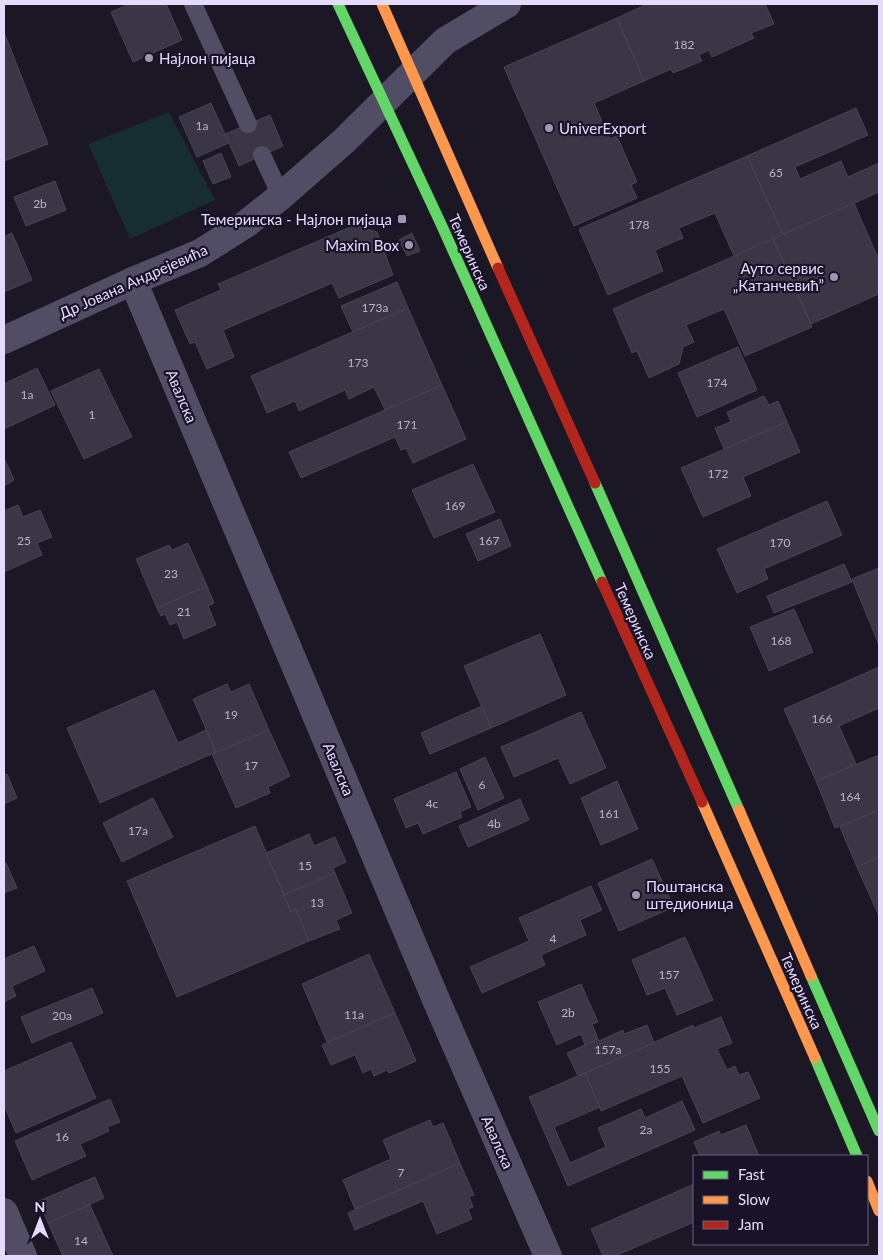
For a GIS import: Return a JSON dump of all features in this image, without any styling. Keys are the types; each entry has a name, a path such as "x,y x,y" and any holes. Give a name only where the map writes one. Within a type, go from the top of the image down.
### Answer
{"main road":[{"name":"Темеринска","path":"338,4 384,100 717,837 819,1066 856,1155"},
{"name":"Темеринска","path":"382,4 646,596 879,1131"},
{"path":"868,1184 879,1211"}],"street":[{"name":"Др Јована Андрејевића","path":"4,340 133,281 200,253 246,224 281,196 352,133 445,41 506,4"},
{"name":"Авалска","path":"133,281 436,1002 548,1256"},
{"path":"4,1212 23,1256"}],"lane":[{"path":"193,4 248,124"},
{"path":"262,155 281,196"}],"green space":[{"path":"169,112 215,200 130,239 88,144"}],"building":[{"path":"130,4 166,4 182,40 133,62 111,12"},
{"path":"641,4 765,4 774,24 751,33 754,38 712,57 709,50 699,55 702,61 673,73 671,69 644,81 617,18 643,6"},
{"path":"617,18 644,81 594,103 610,139 617,136 637,182 631,185 637,198 574,226 504,67"},
{"path":"4,32 48,144 4,161"},
{"path":"211,103 229,143 197,157 179,117"},
{"path":"856,108 868,135 795,167 800,179 841,161 848,177 879,163 879,192 783,235 747,156"},
{"path":"270,115 283,146 239,166 225,134"},
{"path":"221,153 231,177 213,184 203,161"},
{"path":"747,156 783,235 734,256 715,213 679,228 683,238 655,250 663,271 608,295 579,229"},
{"path":"55,181 66,210 26,226 14,197"},
{"name":"Ауто сервис „Катанчевић”","path":"854,203 879,260 879,294 811,324 773,239"},
{"path":"355,225 377,232 393,275 339,298 332,283 223,330 234,357 207,369 195,342 190,344 175,310 221,290 218,284"},
{"path":"12,233 32,280 4,292 4,237"},
{"name":"Maxim Box","path":"412,233 420,251 407,256 399,240"},
{"path":"773,239 812,327 745,356 724,309 686,325 694,342 683,347 679,364 649,378 637,351 632,353 613,309"},
{"path":"397,282 408,308 353,332 341,306"},
{"path":"408,308 442,385 385,410 374,387 349,399 345,390 299,411 295,401 267,413 251,376"},
{"path":"738,347 757,390 697,417 678,373"},
{"path":"37,368 55,405 4,429 4,384"},
{"path":"99,369 132,437 84,459 51,391"},
{"path":"442,385 466,439 413,463 406,448 401,450 395,437 301,478 289,452"},
{"path":"764,396 769,405 778,401 787,422 724,449 715,428 731,422 727,412"},
{"path":"787,422 800,452 743,477 751,496 703,517 681,468"},
{"path":"4,458 14,480 4,486"},
{"path":"473,464 495,512 434,538 412,490"},
{"path":"827,501 842,535 764,569 768,579 737,593 717,549"},
{"path":"18,505 23,517 40,510 52,537 37,543 42,555 4,572 4,511"},
{"path":"500,519 511,546 478,561 466,534"},
{"path":"188,543 207,586 157,608 136,559 169,545 172,550"},
{"path":"844,564 852,582 774,613 767,596"},
{"path":"879,568 879,645 852,579"},
{"path":"207,586 214,603 208,606 216,625 184,639 177,622 170,625 165,614 161,616 157,608"},
{"path":"794,609 813,652 769,671 750,627"},
{"path":"540,634 566,695 491,728 464,666"},
{"path":"879,667 879,708 839,726 856,764 816,781 784,709"},
{"path":"227,684 231,692 249,684 269,730 216,752 193,699"},
{"path":"154,690 178,743 206,730 216,752 100,803 67,728"},
{"path":"482,706 491,728 430,754 421,733"},
{"path":"581,712 606,768 570,784 558,758 514,777 501,747"},
{"path":"269,730 290,776 268,787 270,793 236,808 212,754"},
{"path":"879,755 879,810 835,828 816,781"},
{"path":"485,757 504,798 478,810 460,769"},
{"path":"456,772 471,807 460,812 462,817 423,834 418,823 406,828 394,799"},
{"path":"7,774 17,798 4,804 4,775"},
{"path":"617,781 638,829 601,845 581,798"},
{"path":"153,798 173,837 122,862 103,823"},
{"path":"520,799 529,820 468,847 459,826"},
{"path":"879,810 879,857 857,867 840,827"},
{"path":"255,826 291,912 296,909 309,941 177,997 127,881"},
{"path":"309,834 314,846 335,837 346,862 333,868 335,873 284,895 266,853"},
{"path":"879,857 879,916 857,867"},
{"name":"Поштанска штедионица","path":"652,859 674,907 619,931 598,883"},
{"path":"6,863 17,888 4,893 4,864"},
{"path":"335,873 352,913 336,920 340,929 309,941 296,909 291,912 284,895"},
{"path":"591,886 602,910 580,920 586,935 541,955 545,965 482,993 470,967 529,941 519,918"},
{"path":"685,937 713,1000 677,1015 665,988 647,995 632,960"},
{"path":"34,946 45,971 12,986 16,996 4,1002 4,959"},
{"path":"369,954 395,1013 327,1042 302,984"},
{"path":"581,984 598,1022 592,1024 598,1039 585,1045 581,1034 557,1045 538,1002"},
{"path":"92,988 103,1013 32,1043 21,1017"},
{"path":"395,1013 416,1061 389,1073 387,1070 374,1076 371,1069 363,1073 355,1055 331,1065 322,1045"},
{"path":"721,1017 732,1043 717,1049 727,1070 735,1066 739,1075 748,1072 760,1098 703,1123 682,1076 601,1111 585,1073 693,1025 694,1028"},
{"path":"647,1025 654,1043 578,1076 567,1053 623,1030 624,1034"},
{"path":"71,1042 96,1098 16,1133 4,1105 4,1071"},
{"path":"585,1073 600,1107 554,1127 570,1163 606,1147 598,1128 641,1109 645,1118 682,1101 695,1130 568,1186 529,1097"},
{"path":"110,1099 120,1122 107,1127 109,1131 80,1144 86,1156 32,1180 15,1141"},
{"path":"430,1120 433,1127 443,1123 460,1163 355,1209 343,1180 391,1159 383,1140"},
{"path":"746,1125 759,1155 700,1155 694,1142 719,1131 721,1135"},
{"path":"460,1163 474,1195 469,1197 473,1207 468,1209 472,1219 437,1234 423,1201 355,1230 348,1213"},
{"path":"95,1177 104,1198 48,1223 39,1201"},
{"path":"693,1184 693,1222 615,1256 603,1256 591,1229"},
{"path":"90,1205 113,1256 63,1256 48,1223"}],"traffic: fast":[{"path":"338,4 441,224 602,582"},
{"path":"595,483 739,810"},
{"path":"811,976 879,1131"},
{"path":"815,1058 857,1155"}],"traffic: slow":[{"path":"382,4 498,268"},
{"path":"702,802 815,1058"},
{"path":"739,810 811,976"},
{"path":"868,1184 879,1211"}],"traffic: jam":[{"path":"498,268 595,483"},
{"path":"602,582 702,802"}],"place":[{"name":"Најлон пијаца","path":"149,58"},
{"name":"UniverExport","path":"549,128"},
{"name":"Темеринска - Најлон пијаца","path":"402,219"},
{"name":"Maxim Box","path":"409,245"},
{"name":"Ауто сервис „Катанчевић”","path":"834,277"},
{"name":"Поштанска штедионица","path":"636,895"}]}
